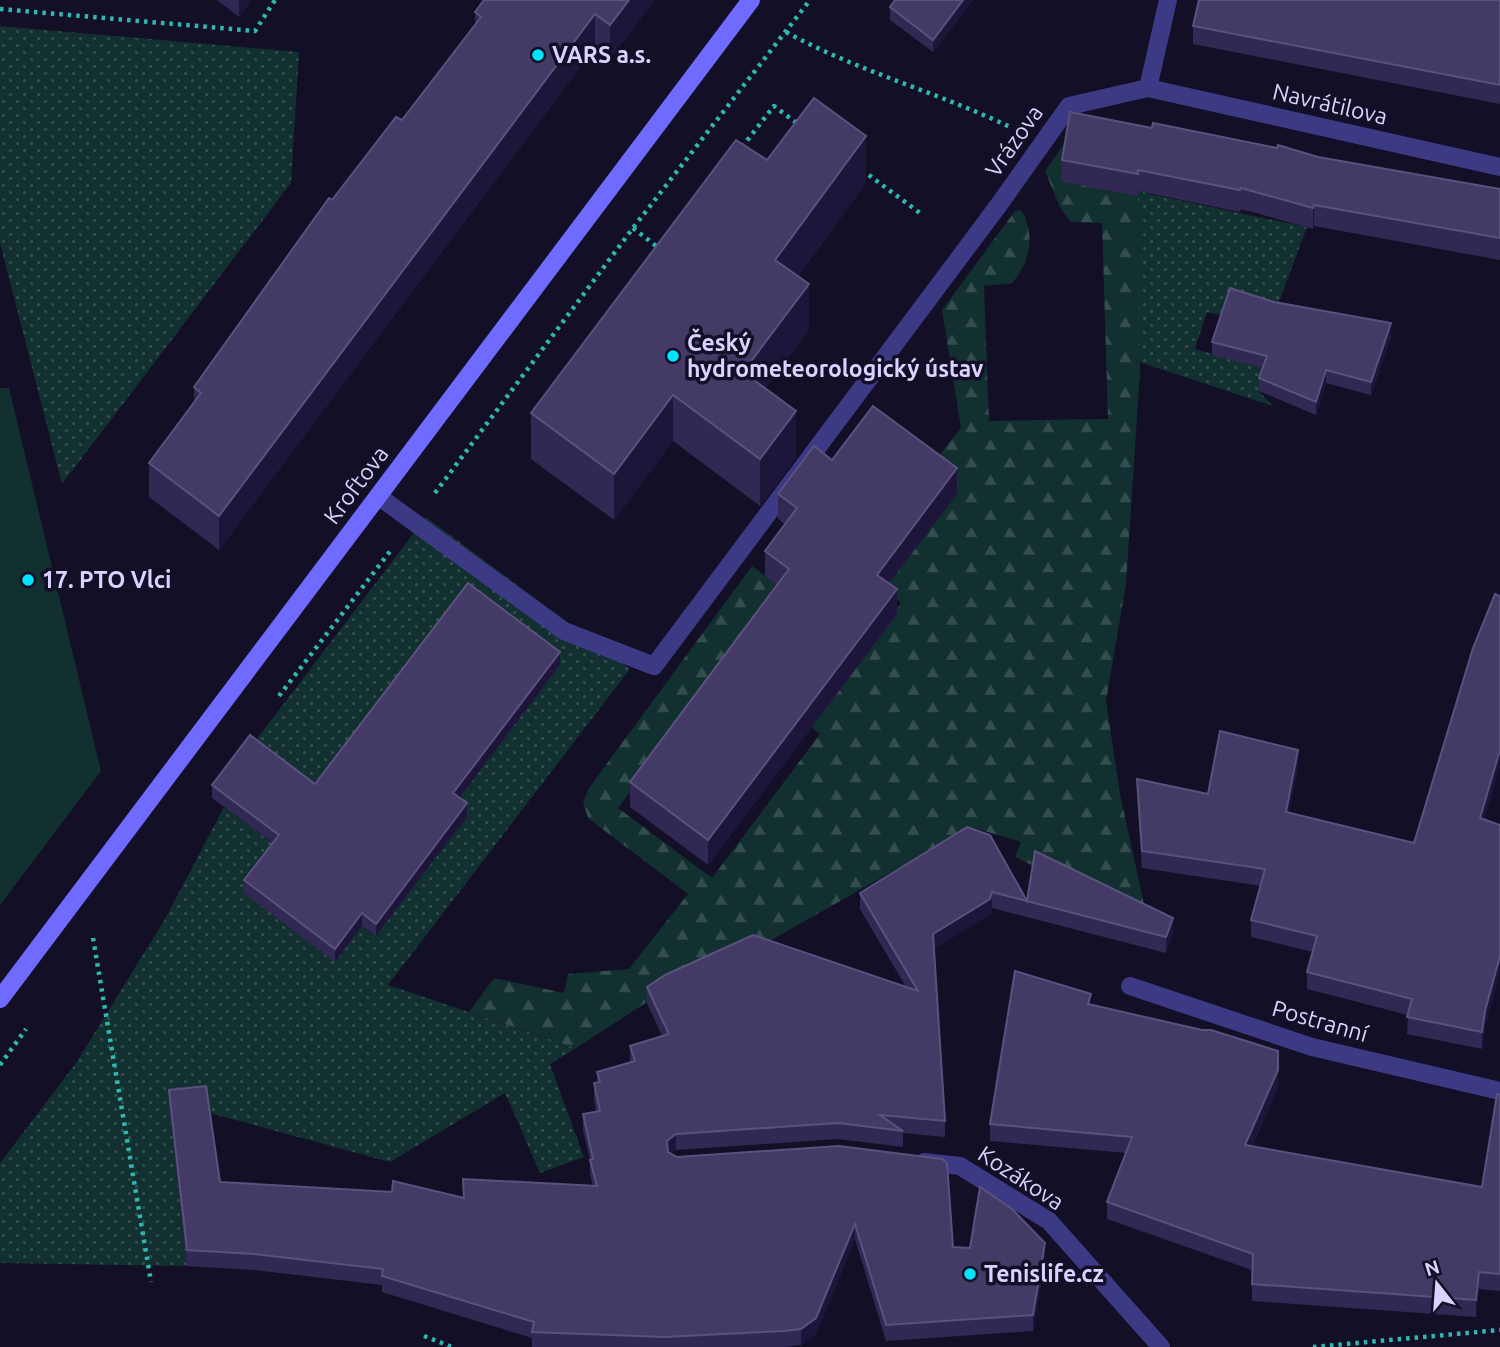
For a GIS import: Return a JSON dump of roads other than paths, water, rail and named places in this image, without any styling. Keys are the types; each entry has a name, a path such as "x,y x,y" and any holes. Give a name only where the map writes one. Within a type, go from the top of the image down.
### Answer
{"street":[{"name":"Kroftova","path":"0,999 751,0"},
{"path":"1148,88 1168,0"},
{"name":"Vrázova","path":"378,496 564,631 654,666 998,206 1069,106 1148,88"},
{"name":"Navrátilova","path":"1148,88 1500,167"},
{"name":"Postranní","path":"1130,986 1312,1047 1500,1091"},
{"name":"Kozákova","path":"906,1159 960,1166 1049,1221 1161,1347"}],"place":[{"name":"VARS a.s.","path":"538,55"},
{"name":"Český hydrometeorologický ústav","path":"673,356"},
{"name":"17. PTO Vlci","path":"28,580"},
{"name":"Tenislife.cz","path":"970,1274"}]}
